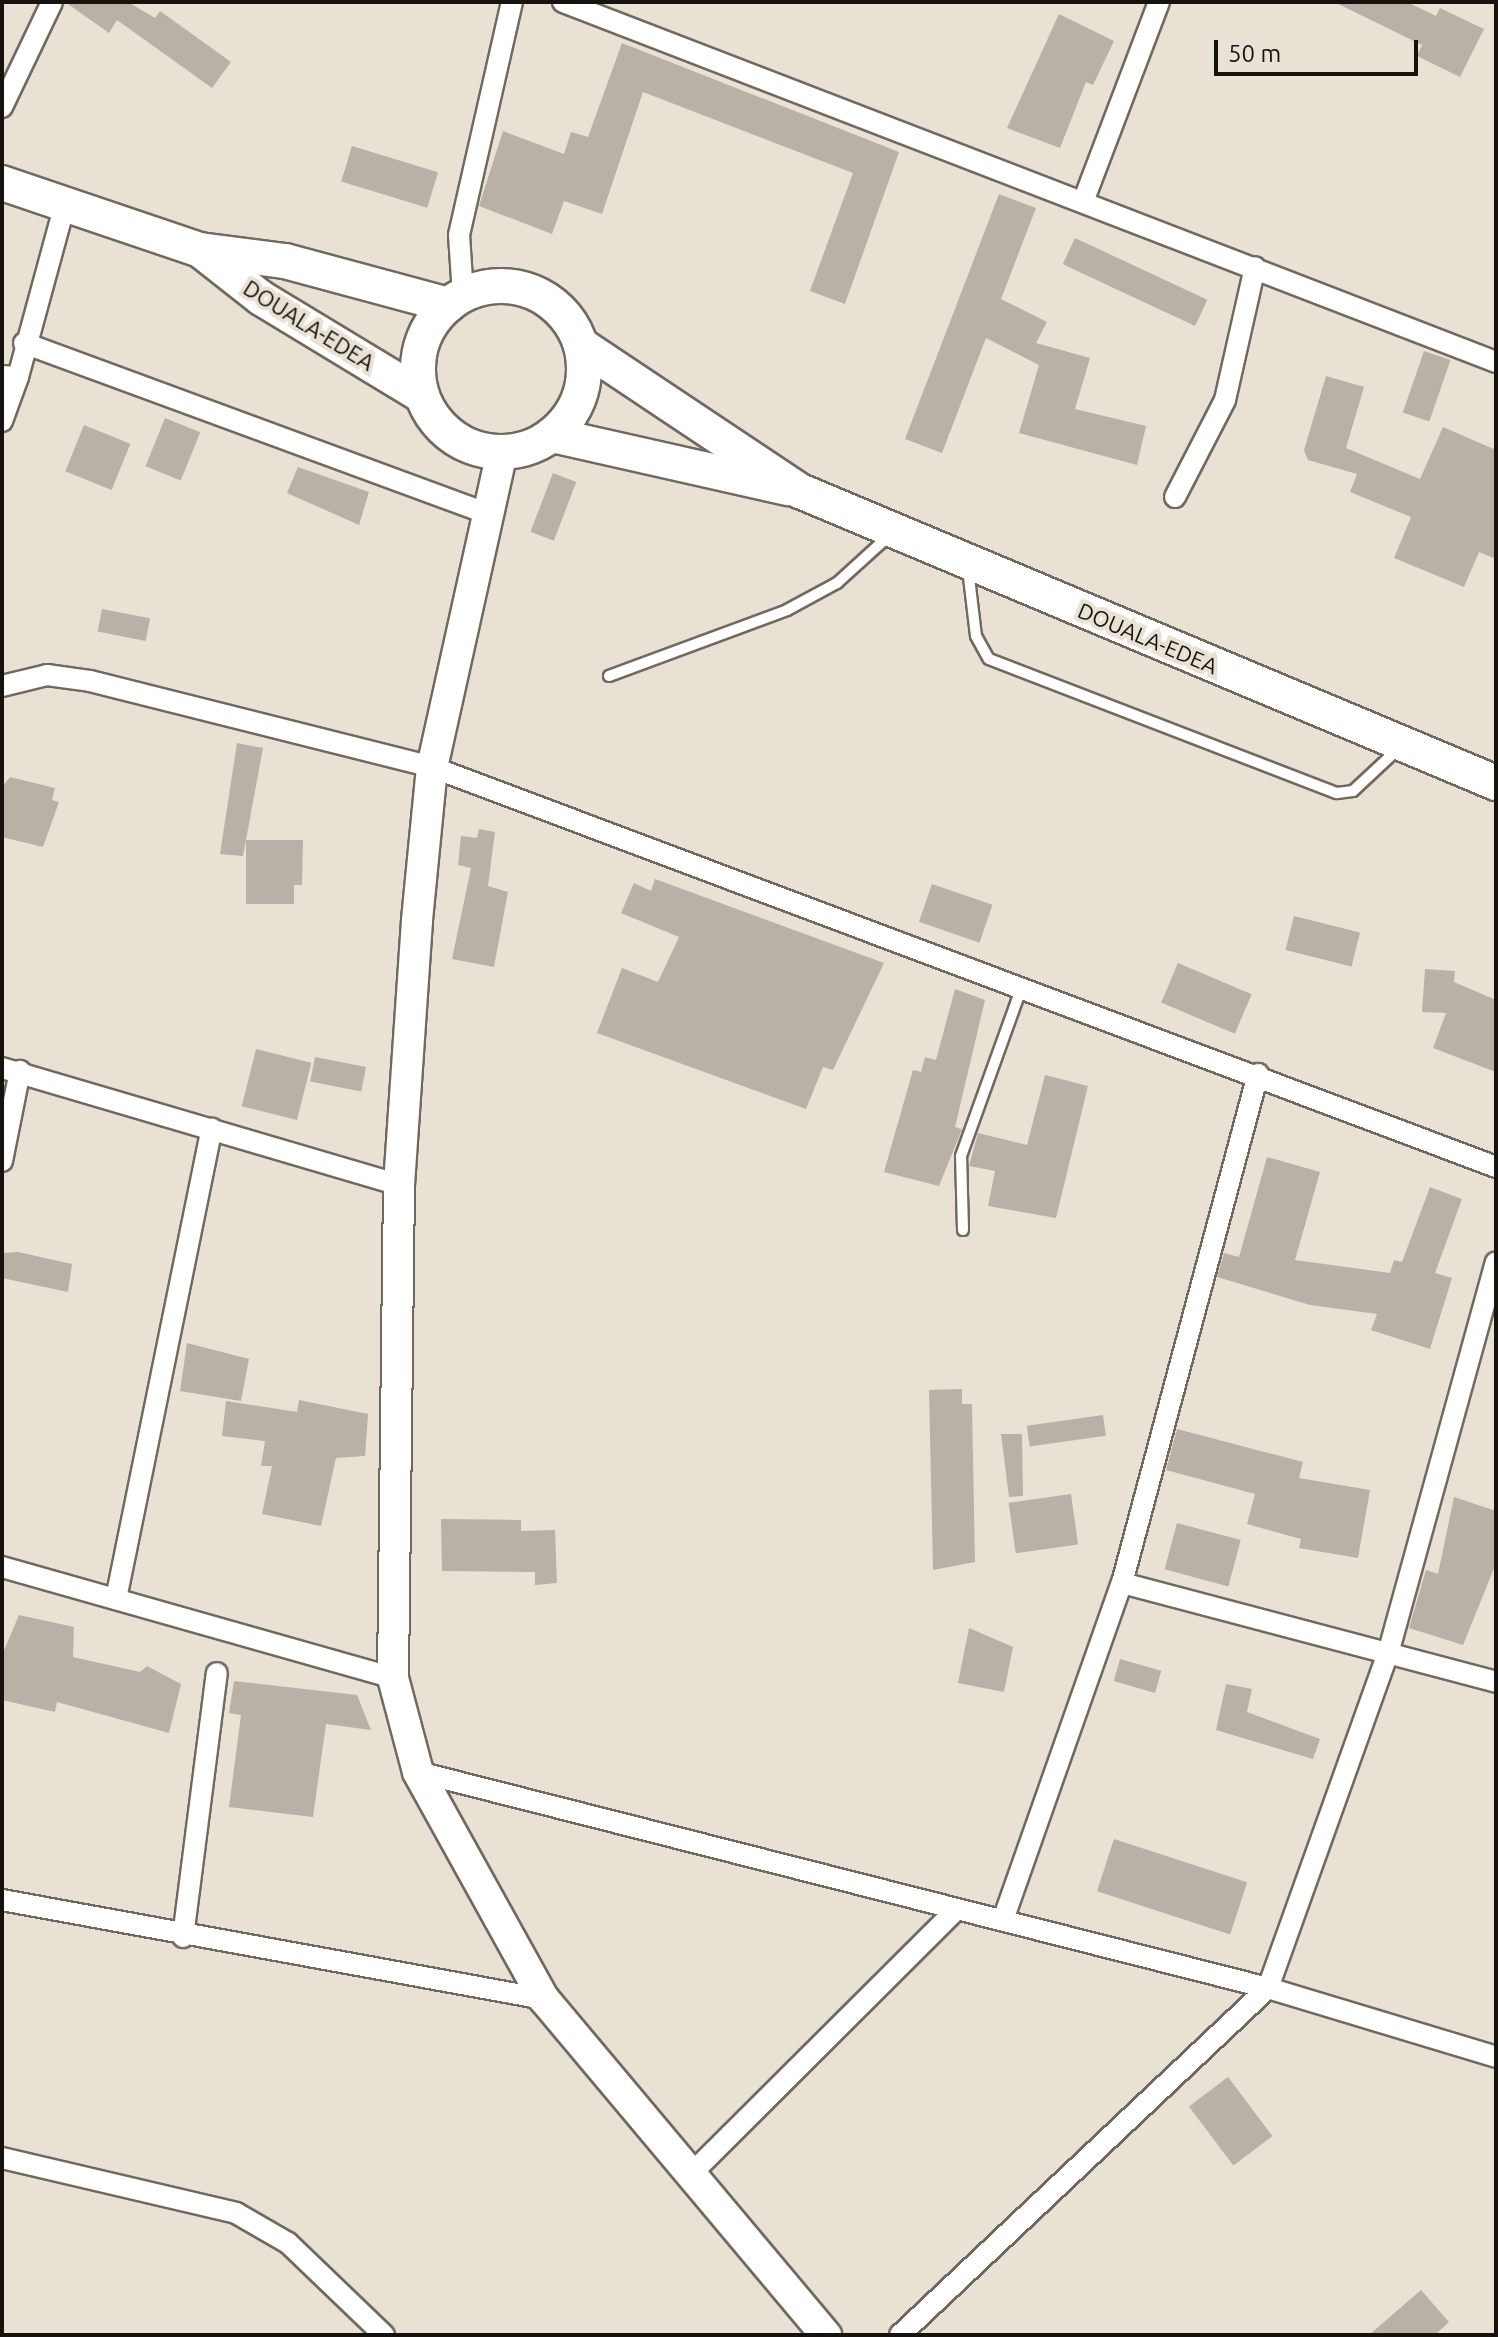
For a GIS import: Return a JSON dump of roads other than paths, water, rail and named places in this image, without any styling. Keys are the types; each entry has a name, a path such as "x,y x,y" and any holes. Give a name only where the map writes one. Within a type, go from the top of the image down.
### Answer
{"highway":[{"name":"DOUALA-EDEA","path":"2,183 64,208 200,250 285,261 456,300"},
{"name":"DOUALA-EDEA","path":"200,250 261,298 421,395"},
{"path":"498,285 534,292 563,314 581,345 581,389 552,435 502,452 452,437 421,395 420,346 456,300 498,285"},
{"name":"DOUALA-EDEA","path":"581,345 800,491"},
{"name":"DOUALA-EDEA","path":"552,435 800,491 1496,783"}],"main road":[{"path":"502,452 485,513 432,767 399,1185 393,1678 418,1772 544,1999 826,2335"}],"street":[{"path":"2,107 52,2"},
{"path":"456,300 459,235 512,2"},
{"path":"563,2 1496,362"},
{"path":"1083,202 1159,2"},
{"path":"2,421 10,377 24,343 64,208"},
{"path":"1175,497 1225,400 1255,267"},
{"path":"24,343 485,513"},
{"path":"2,686 47,675 90,681 432,767 1258,1074 1496,1167"},
{"path":"2,1161 11,1070 399,1185"},
{"path":"1003,1920 1122,1583 1258,1074"},
{"path":"116,1599 212,1129"},
{"path":"900,2335 1268,1988 1389,1650 1496,1262"},
{"path":"2,1567 393,1678"},
{"path":"1122,1583 1389,1650 1496,1682"},
{"path":"183,1937 217,1673"},
{"path":"418,1772 1268,1988 1496,2057"},
{"path":"2,1900 183,1937 544,1999"},
{"path":"691,2174 957,1909"},
{"path":"2,2158 236,2213 288,2243 384,2335"}],"lane":[{"path":"609,676 787,610 837,583 894,531"},
{"path":"967,563 976,636 989,659 1337,793 1353,791 1403,744"},
{"path":"963,1230 961,1156 1022,986"}]}
